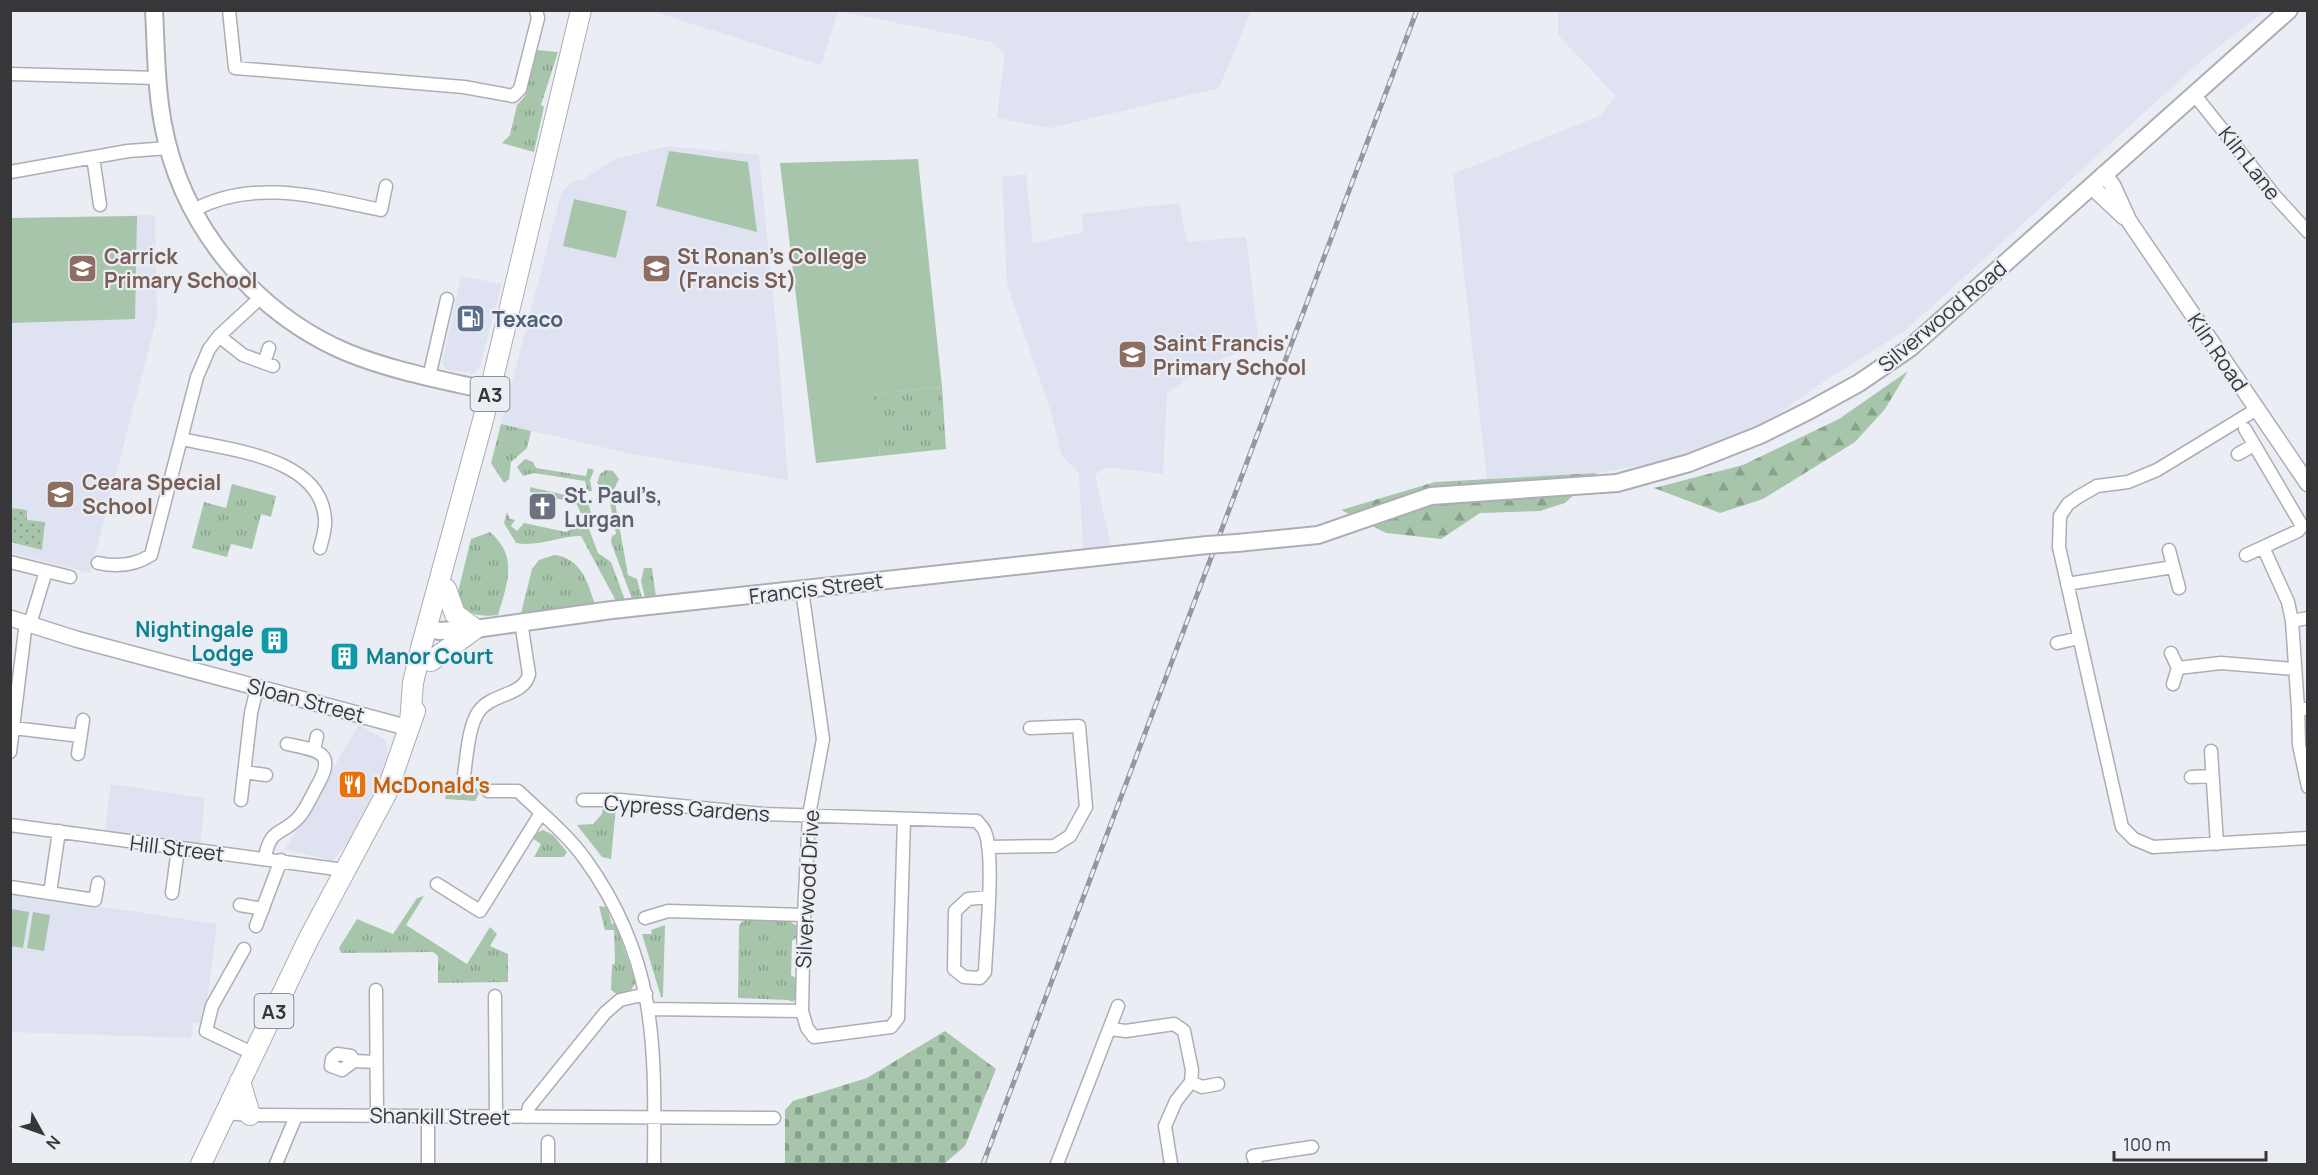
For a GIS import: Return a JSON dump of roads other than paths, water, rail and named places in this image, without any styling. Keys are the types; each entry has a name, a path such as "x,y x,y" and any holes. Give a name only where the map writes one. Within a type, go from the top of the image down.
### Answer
{"highway":[{"name":"A3","path":"201,1164 344,870 386,794 410,725 431,661 432,629 449,551 490,391 581,10"},
{"name":"A3","path":"410,725 412,683 446,589 449,551"},
{"path":"431,661 475,629 455,614 446,589"},
{"path":"240,1082 250,1115"}],"main road":[{"path":"154,10 158,78 169,148 194,210 219,253 260,298 296,326 330,344 377,363 490,391"},
{"name":"Silverwood Road","path":"1207,545 1318,535 1431,496 1617,483 1689,463 1760,435 1859,383 1910,348 2289,10"},
{"name":"Francis Street","path":"432,629 475,629 1207,545"}],"street":[{"path":"229,10 236,68 464,87 513,96 520,89 538,18 536,10"},
{"path":"10,74 158,78"},
{"name":"Kiln Lane","path":"2194,94 2275,196 2307,232"},
{"path":"10,172 128,151 169,148"},
{"path":"93,157 100,205"},
{"name":"Kiln Road","path":"2104,174 2113,186 2129,221 2307,484"},
{"path":"194,210 215,199 260,192 310,195 381,210 386,186"},
{"name":"Kiln Road","path":"2091,186 2129,221"},
{"path":"98,563 111,566 133,564 151,555 197,377 209,349 219,336 260,298"},
{"path":"429,377 447,299"},
{"path":"219,336 243,355 269,365 269,348"},
{"path":"2257,409 2157,470 2128,482 2097,486 2068,504 2060,516 2059,547 2122,827 2134,839 2153,847 2307,838"},
{"path":"2245,429 2302,526 2298,531 2246,555"},
{"path":"182,439 245,454 286,466 297,472 308,482 320,501 325,521 320,548"},
{"path":"2238,454 2254,445"},
{"path":"2263,547 2288,602 2292,621 2294,669 2303,709 2300,745 2307,787"},
{"path":"2169,550 2179,588"},
{"path":"10,562 70,577"},
{"path":"2067,584 2174,567"},
{"path":"10,752 28,623 46,570"},
{"name":"Silverwood Drive","path":"802,590 823,739 809,815 802,1011"},
{"name":"Sloan Street","path":"10,618 257,688 410,725"},
{"path":"2292,621 2307,618"},
{"path":"467,772 478,712 486,704 523,686 528,681 529,674 521,622"},
{"path":"2057,643 2079,638"},
{"path":"2171,653 2178,668 2173,684"},
{"path":"2178,668 2221,663 2294,669"},
{"path":"241,800 251,713 257,688"},
{"path":"78,754 83,720"},
{"path":"988,897 968,899 955,911 954,969 964,977 980,978 985,972 988,897 988,846 1054,846 1070,836 1086,807 1078,725 1030,728"},
{"path":"14,728 80,736"},
{"path":"314,750 317,736"},
{"path":"265,858 271,837 299,818 326,771 326,759 314,750 287,744"},
{"path":"2211,751 2217,844"},
{"path":"244,772 266,776"},
{"path":"2191,777 2212,776"},
{"path":"488,791 518,791 581,854 617,911 629,938 649,1009 655,1058 654,1164"},
{"name":"Cypress Gardens","path":"583,800 620,800 764,814 977,821 985,831 988,846"},
{"path":"437,884 480,911 541,813"},
{"path":"649,1009 802,1011 807,1028 814,1037 821,1038 891,1027 896,1023 899,1014 904,819"},
{"name":"Hill Street","path":"10,825 344,870"},
{"path":"50,893 58,831"},
{"path":"172,894 178,849"},
{"path":"256,926 281,860"},
{"path":"10,887 96,900 98,883"},
{"path":"240,905 263,909"},
{"path":"645,918 668,911 804,915"},
{"path":"244,949 212,1006 207,1031 254,1054"},
{"path":"376,990 377,1114"},
{"path":"527,1117 529,1107 605,1013 620,1000 646,994"},
{"path":"495,996 496,1118"},
{"path":"1057,1164 1118,1006"},
{"path":"1110,1029 1126,1031 1174,1024 1179,1025 1184,1031 1192,1070 1191,1082 1176,1101 1165,1126 1171,1164"},
{"path":"354,1061 376,1062"},
{"path":"1191,1082 1202,1087 1218,1084"},
{"name":"Shankill Street","path":"225,1113 296,1116 377,1114 496,1118 774,1118"},
{"path":"276,1164 296,1116"},
{"path":"428,1116 428,1164"},
{"path":"548,1142 548,1164"},
{"path":"1256,1164 1253,1156 1312,1147"}],"railway":[{"path":"983,1164 1417,10"}],"place":[{"name":"Carrick Primary School","path":"83,268"},
{"name":"St Ronan's College (Francis St)","path":"656,268"},
{"name":"Texaco","path":"471,319"},
{"name":"Saint Francis' Primary School","path":"1132,355"},
{"name":"Ceara Special School","path":"61,494"},
{"name":"St. Paul’s, Lurgan","path":"543,507"},
{"name":"Nightingale Lodge","path":"275,641"},
{"name":"Manor Court","path":"345,656"},
{"name":"McDonald's","path":"352,785"}]}
